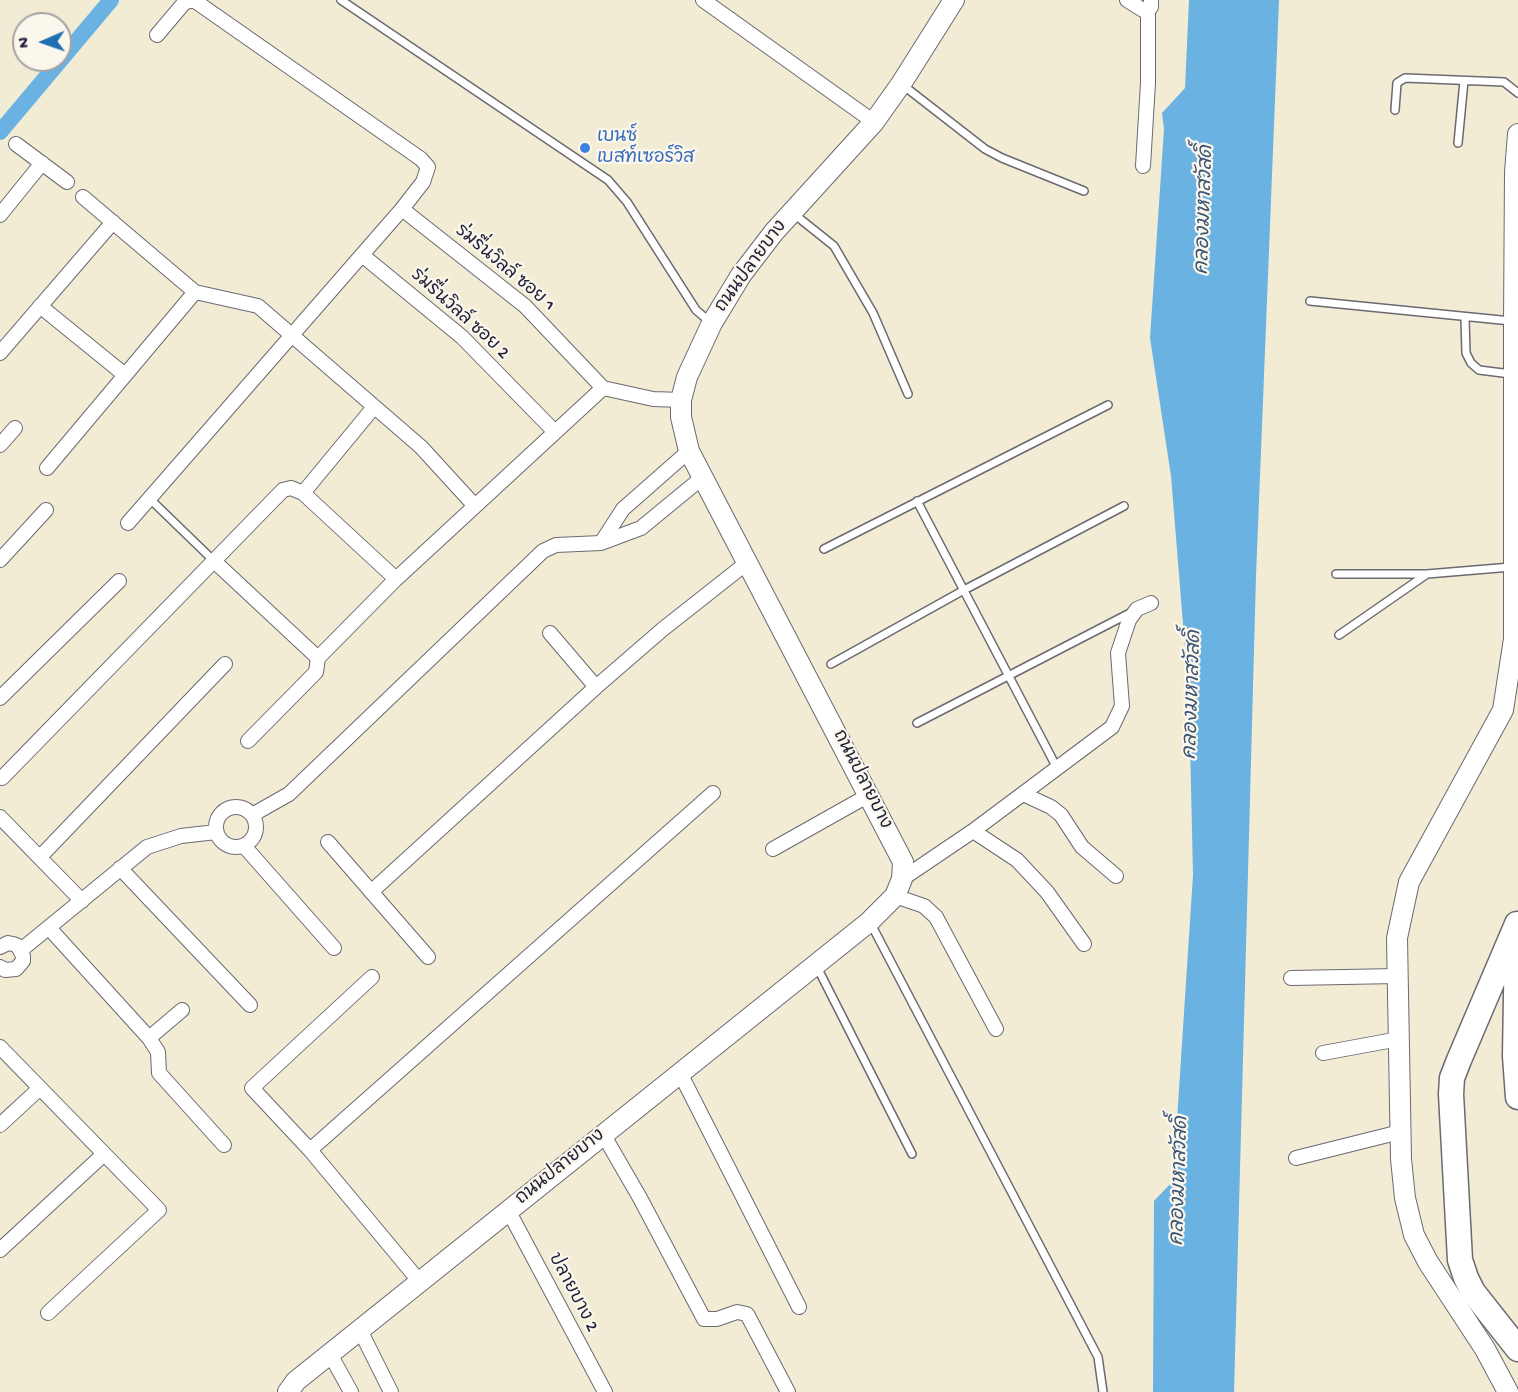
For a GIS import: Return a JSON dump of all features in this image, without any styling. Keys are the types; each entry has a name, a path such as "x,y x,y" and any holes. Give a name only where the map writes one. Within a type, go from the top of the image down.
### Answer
{"highway":[{"path":"1518,915 1515,1056 1518,1097"},
{"path":"1517,924 1459,1060 1452,1078 1450,1094 1460,1260 1473,1292 1518,1349"}],"street":[{"path":"703,0 874,122"},
{"name":"ถนนปลายบาง","path":"288,1392 296,1382 508,1210 869,922 899,887 903,862 689,451 681,417 681,400 687,377 712,323 741,275 774,232 874,122 954,0"},
{"path":"1127,0 1143,10 1150,5"},
{"path":"128,523 402,209 423,182 427,173 427,164 421,159 195,2 184,3 157,35"},
{"path":"1143,166 1150,5"},
{"path":"1508,1392 1485,1349 1428,1262 1414,1235 1404,1198 1400,1132 1397,938 1409,882 1503,710 1514,639 1515,172 1518,134"},
{"path":"16,144 67,182"},
{"path":"0,214 42,163"},
{"path":"83,197 195,292 258,306 421,447 475,506"},
{"name":"ร่มรื่นวิลล์ ซอย 1","path":"402,209 525,306 603,388"},
{"path":"0,353 113,222"},
{"name":"ร่มรื่นวิลล์ ซอย 2","path":"362,255 462,337 555,432"},
{"path":"47,468 195,292"},
{"path":"40,306 125,375"},
{"path":"248,741 316,672 318,658 396,579 603,388 653,399 681,400"},
{"path":"303,493 374,407"},
{"path":"0,445 15,428"},
{"path":"601,543 623,509 689,451"},
{"path":"252,815 289,794 543,551 556,545 601,543 641,528 703,477"},
{"path":"2,778 283,490 291,488 303,493 396,579"},
{"path":"0,561 46,510"},
{"path":"214,561 318,658"},
{"path":"371,892 596,687 663,629 748,562"},
{"path":"0,698 118,581"},
{"path":"996,1029 936,917 899,887 1112,727 1122,706 1118,653 1129,620 1137,609 1151,603"},
{"path":"550,633 596,687"},
{"path":"40,857 225,664"},
{"path":"310,1150 713,793"},
{"path":"1023,794 1051,807 1061,815 1082,847 1116,876"},
{"path":"773,849 869,795"},
{"path":"241,807 252,815 256,829 250,841 244,846 230,847 219,838 216,832 218,818 227,808 241,807"},
{"path":"0,817 82,901"},
{"path":"973,831 1017,860 1047,892 1084,944"},
{"path":"21,950 147,847 181,836 216,832"},
{"path":"328,842 428,957"},
{"path":"244,846 334,948"},
{"path":"120,868 250,1005"},
{"path":"50,928 149,1038 158,1052 159,1073 224,1145"},
{"path":"0,947 8,943 13,944 21,950 23,961 20,966 11,971 2,971"},
{"path":"1291,978 1398,976"},
{"path":"372,977 252,1088 310,1150 420,1282"},
{"path":"149,1038 182,1010"},
{"path":"1323,1053 1399,1039"},
{"path":"0,1047 159,1210 48,1313"},
{"path":"680,1073 799,1307"},
{"path":"0,1125 40,1088"},
{"path":"1296,1158 1400,1132"},
{"path":"603,1134 640,1197 704,1319 717,1319 737,1312 747,1314 788,1392"},
{"path":"0,1250 104,1154"},
{"name":"ปลายบาง 2","path":"508,1210 605,1392"},
{"path":"360,1330 391,1392"},
{"path":"330,1354 351,1392"}],"lane":[{"path":"341,0 608,180 627,202 696,310 712,323"},
{"path":"1395,110 1397,83 1405,78 1504,82 1518,93"},
{"path":"1458,143 1464,81"},
{"path":"901,84 985,149 1084,191"},
{"path":"792,212 834,246 873,313 908,394"},
{"path":"1310,301 1514,322"},
{"path":"1465,318 1466,353 1471,363 1479,370 1514,374"},
{"path":"824,549 1108,405"},
{"path":"150,499 214,561"},
{"path":"917,501 1057,768"},
{"path":"831,664 964,590 1124,506"},
{"path":"1336,574 1427,574 1514,567"},
{"path":"1339,635 1427,574"},
{"path":"917,723 1137,609"},
{"path":"869,922 1098,1357 1103,1392"},
{"path":"816,964 912,1154"}],"water":[{"name":"คลองมหาสวัสดิ์","path":"1189,0 1279,0 1256,576 1234,1392 1153,1392 1154,1201 1173,1181 1193,875 1189,698 1171,476 1150,338 1164,129 1162,113 1185,88"}],"waterway":[{"path":"0,132 111,0"}],"place":[{"name":"เบนซ์ เบสท์เซอร์วิส","path":"585,148"}]}
